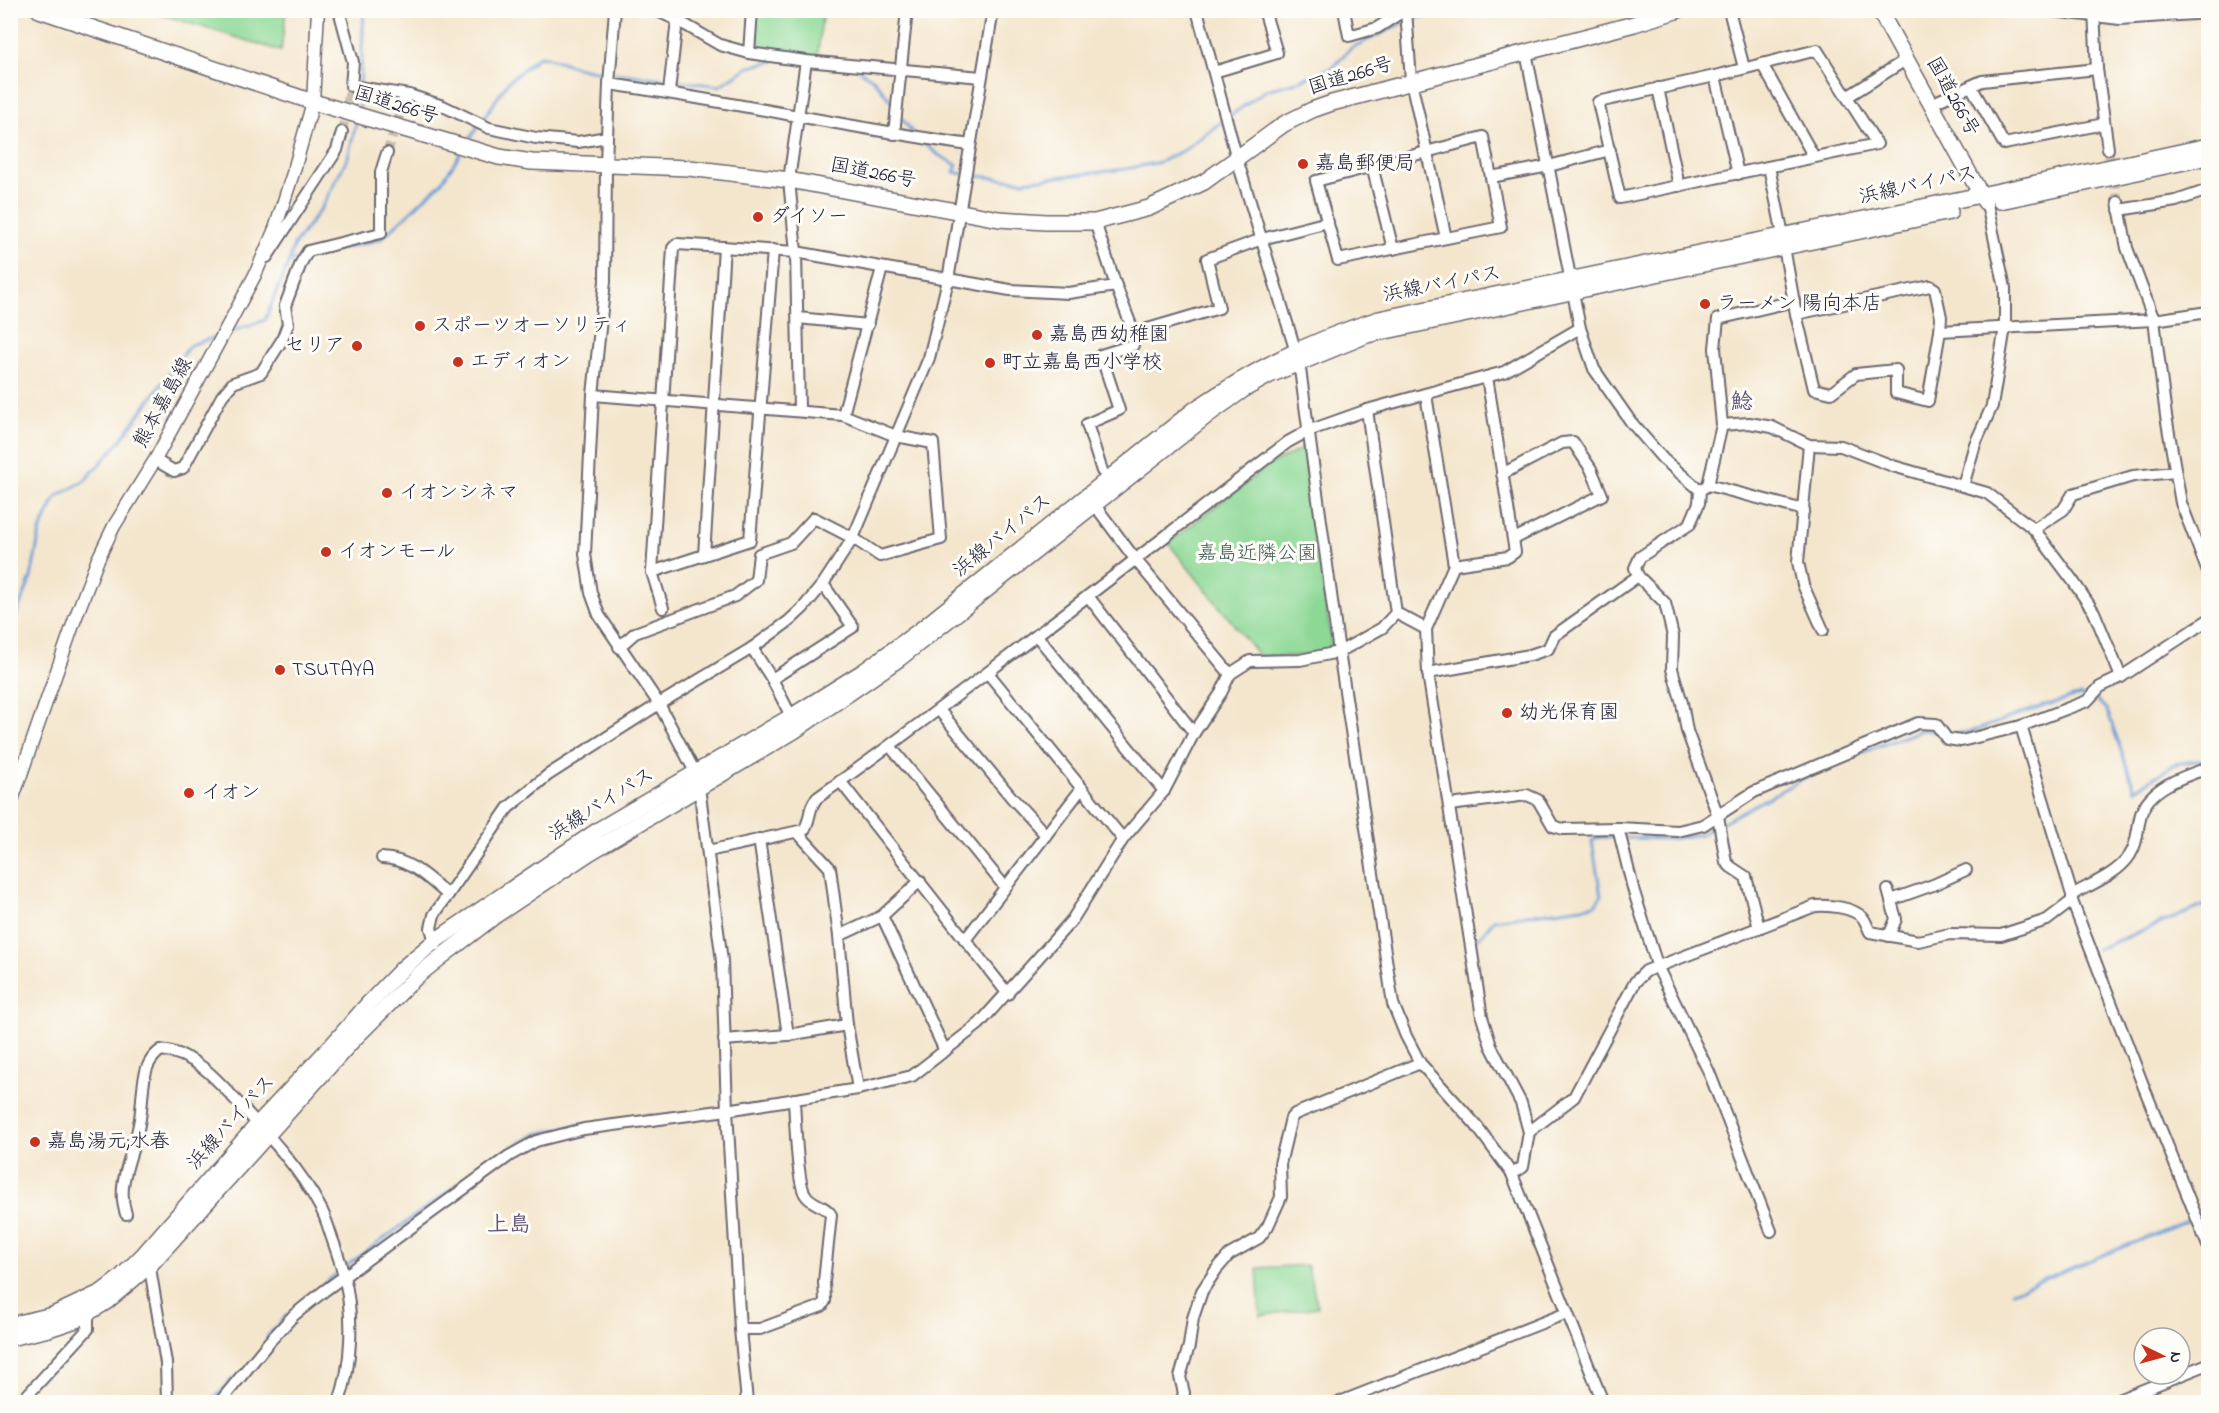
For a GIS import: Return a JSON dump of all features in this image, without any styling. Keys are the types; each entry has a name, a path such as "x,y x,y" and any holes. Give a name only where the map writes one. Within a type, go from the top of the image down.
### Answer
{"highway":[{"name":"国道266号","path":"39,10 291,95 499,157 532,162 689,168 789,180 999,219 1046,222 1095,222 1149,208 1204,182 1284,124 1312,110 1411,81 1634,24 1679,10"},
{"name":"国道266号","path":"1879,10 1984,199"},
{"name":"浜線バイパス","path":"1984,199 2208,146"},
{"name":"浜線バイパス","path":"10,1325 85,1308 112,1297 269,1135 360,1033 417,976 496,915 589,853 699,787 793,724 1091,500 1194,410 1238,380 1297,356 1341,331 1378,319 1573,286 1984,199 2208,157"},
{"name":"浜線バイパス","path":"147,1259 258,1124 403,968 435,941 600,829 695,772 793,724"},
{"name":"浜線バイパス","path":"10,1338 76,1320 85,1308"}],"main road":[{"name":"熊本嘉島線","path":"10,806 87,583 114,526 155,460 255,275 274,229 313,102 318,10"}],"street":[{"path":"339,10 353,62 351,86 409,95 443,106 489,128 578,142 607,137"},
{"path":"615,10 609,84 604,281 593,395 585,554 591,593 599,615 659,704 695,772 699,787 722,961 727,1110 740,1329 747,1402"},
{"path":"655,10 720,45 749,52 806,61 981,77"},
{"path":"749,52 752,10"},
{"path":"894,135 907,10"},
{"path":"441,957 431,928 431,921 508,808 548,775 752,648 789,621 824,584 852,538 929,358 948,280 993,10"},
{"path":"1197,10 1237,159 1297,356 1339,652 1393,1004 1420,1063 1476,1125 1512,1174 1603,1402"},
{"path":"1214,72 1277,53 1264,10"},
{"path":"1344,10 1349,36 1377,28 1406,10 1411,81 1446,238"},
{"path":"1729,10 1744,68"},
{"path":"2044,10 2094,14 2120,19 2208,13"},
{"path":"2094,14 2097,69 2108,149"},
{"path":"669,92 677,20"},
{"path":"1817,50 1877,144 1620,198 1598,102 1744,68 1817,50"},
{"path":"1526,52 1580,328 1594,369 1631,422 1663,459 1704,487 1804,510"},
{"path":"1847,97 1907,59"},
{"path":"800,410 796,252 789,180 806,61"},
{"path":"1762,64 1814,157"},
{"path":"1931,104 1982,81 2097,69"},
{"path":"1715,76 1738,174"},
{"path":"609,84 669,92 894,135 970,146"},
{"path":"1971,86 2004,144 2104,124"},
{"path":"1658,88 1679,186"},
{"path":"402,107 404,99 409,95"},
{"path":"255,275 337,150 342,132"},
{"path":"1483,137 1501,227 1338,260 1316,181 1427,151 1483,137"},
{"path":"1491,177 1549,166 1610,150"},
{"path":"155,460 174,471 183,468 222,396 233,383 261,373 282,340 288,324 285,306 301,263 308,251 381,233 381,172 387,153"},
{"path":"1372,166 1393,249"},
{"path":"1769,167 1796,314 1814,389 1831,393 1856,374 1896,370 1896,393 1928,401 1941,317 1935,289 1930,286 1796,314"},
{"path":"2208,190 2176,201 2119,206 2127,248 2154,320 2181,503 2208,572"},
{"path":"1963,486 1975,444 1987,421 1996,388 2005,327 2005,288 1984,199"},
{"path":"1095,222 1134,333 1134,345 1101,355 1119,410 1087,424 1102,471"},
{"path":"1134,333 1219,309 1207,259 1262,239 1328,222"},
{"path":"663,608 652,572 673,248 677,244 796,252 1010,290 1068,293 1116,286"},
{"path":"704,555 712,404 724,247"},
{"path":"652,572 750,540 773,250"},
{"path":"843,415 882,268"},
{"path":"1759,928 1746,877 1726,862 1718,816 1687,731 1672,669 1673,636 1665,603 1638,576 1635,568 1640,557 1690,524 1699,503 1722,425 1715,348 1718,319 1794,301"},
{"path":"1940,331 2154,320 2208,312"},
{"path":"798,318 868,325"},
{"path":"708,851 804,830 812,803 1037,636 1288,442 1308,431 1367,410 1504,372 1580,328"},
{"path":"1454,565 1508,557 1515,552 1487,377"},
{"path":"593,395 843,415 896,436 933,443 941,539 880,556 814,518 790,543 759,554 756,580 735,596 635,633 619,647"},
{"path":"1426,395 1454,565 1426,629 1428,673 1482,1017 1491,1046 1521,1103 1529,1132 1523,1167 1512,1174"},
{"path":"1367,410 1396,614"},
{"path":"1722,425 1749,423 1772,427 1809,445 1841,446 1893,466 1987,493 2034,529 2073,581 2094,612 2121,677"},
{"path":"1502,474 1562,443 1573,442 1591,469 1602,495 1514,539"},
{"path":"1809,445 1798,562 1803,585 1823,630"},
{"path":"2034,529 2063,510 2073,494 2133,476 2175,472"},
{"path":"1091,500 1135,559 1230,674"},
{"path":"1428,673 1530,656 1548,649 1554,636 1638,576"},
{"path":"772,679 853,627 824,584"},
{"path":"1088,596 1194,733"},
{"path":"1396,614 1426,629"},
{"path":"220,1402 294,1315 509,1155 536,1141 584,1129 727,1110 858,1089 912,1076 980,1024 1072,920 1123,838 1164,791 1194,733 1221,693 1230,674 1250,661 1300,660 1339,652 1382,628 1396,614"},
{"path":"1450,805 1527,795 1538,801 1553,826 1563,829 1618,828 1678,831 1703,825 1754,792 1777,781 1918,723 1936,724 1947,739 1961,741 2021,726 2087,700 2100,687 2121,677 2208,620"},
{"path":"1037,636 1164,791"},
{"path":"752,648 772,679 793,724"},
{"path":"988,673 1123,838"},
{"path":"939,710 1046,835"},
{"path":"2021,726 2072,898 2208,1246"},
{"path":"890,746 1005,887"},
{"path":"1529,1132 1574,1097 1635,982 1646,971 1815,906 1830,905 1855,913 1863,918 1870,932 1918,941 1950,934 2001,935 2048,920 2072,898 2116,869 2129,856 2134,847 2141,813 2146,803 2170,783 2208,768"},
{"path":"840,781 1008,994"},
{"path":"965,940 1082,788"},
{"path":"1618,828 1634,892 1658,968 1709,1072 1771,1231"},
{"path":"798,833 830,868 847,1025 858,1089"},
{"path":"759,839 788,1035"},
{"path":"382,858 404,862 419,871 448,895"},
{"path":"1889,936 1896,919 1889,895 1933,885 1966,870"},
{"path":"839,936 882,916 920,881"},
{"path":"882,916 945,1051"},
{"path":"724,1040 788,1035 847,1025"},
{"path":"126,1214 122,1201 123,1184 138,1131 147,1070 153,1057 161,1050 176,1051 194,1060 217,1080 269,1135 303,1179 321,1208 345,1277 350,1320 349,1352 339,1402"},
{"path":"1181,1402 1184,1393 1180,1377 1189,1346 1193,1318 1202,1292 1229,1255 1259,1238 1268,1226 1281,1197 1280,1164 1295,1113 1420,1063"},
{"path":"740,1329 760,1329 822,1306 825,1301 824,1282 831,1215 828,1210 812,1202 804,1193 797,1146 794,1099"},
{"path":"147,1259 166,1363 167,1402"},
{"path":"21,1402 88,1329 85,1308"},
{"path":"1340,1402 1567,1313"},
{"path":"2113,1402 2208,1364"}],"green space":[{"path":"149,11 286,11 281,51"},
{"path":"754,11 823,11 817,60 749,51"},
{"name":"嘉島近隣公園","path":"1303,448 1313,499 1332,650 1299,656 1259,656 1168,543 1269,465"},
{"path":"1307,1265 1318,1307 1260,1316 1257,1268"}],"waterway":[{"path":"359,110 364,10"},
{"path":"1410,20 1450,10"},
{"path":"1230,116 1266,90 1293,83 1332,68 1351,48 1404,23"},
{"path":"482,121 508,82 539,56 579,68 607,73"},
{"path":"673,80 719,86 749,67 774,61"},
{"path":"859,70 874,80 894,105"},
{"path":"614,73 667,79"},
{"path":"900,116 912,132"},
{"path":"289,262 294,245 322,207 348,157 357,119"},
{"path":"969,175 1023,181 1126,169 1160,162 1184,150 1224,120"},
{"path":"467,143 478,126"},
{"path":"921,141 940,156 957,165 954,172 963,174"},
{"path":"306,258 381,239 441,183 462,151"},
{"path":"228,333 265,320 289,262 300,259"},
{"path":"10,630 31,578 40,531 56,497 84,481 117,445 190,345 216,337"},
{"path":"1945,733 1973,731 2080,695 2088,697"},
{"path":"2095,698 2107,710 2135,790 2175,764 2208,759"},
{"path":"1863,752 1922,730 1939,732"},
{"path":"1478,939 1494,920 1595,905 1601,896 1592,841 1599,837 1669,839 1701,834 1823,768"},
{"path":"2097,949 2208,904"},
{"path":"605,1121 652,1115"},
{"path":"345,1267 492,1160 520,1143 536,1134 586,1123"},
{"path":"2200,1216 2208,1213"},
{"path":"2012,1292 2192,1219"},
{"path":"296,1307 340,1271"},
{"path":"267,1337 287,1315"},
{"path":"212,1402 232,1379"}],"tunnel":[{"path":"342,132 351,86"},
{"path":"387,153 402,107"},
{"path":"2108,149 2118,202"}],"place":[{"name":"嘉島郵便局","path":"1303,164"},
{"name":"ダイソー","path":"758,217"},
{"name":"ラーメン 陽向本店","path":"1705,304"},
{"name":"スポーツオーソリティ","path":"420,326"},
{"name":"嘉島西幼稚園","path":"1037,335"},
{"name":"セリア","path":"357,346"},
{"name":"エディオン","path":"458,362"},
{"name":"町立嘉島西小学校","path":"990,363"},
{"name":"イオンシネマ","path":"387,493"},
{"name":"イオンモール","path":"326,552"},
{"name":"TSUTAYA","path":"280,670"},
{"name":"幼光保育園","path":"1507,713"},
{"name":"イオン","path":"189,793"},
{"name":"嘉島湯元;水春","path":"35,1142"}],"district":[{"name":"鯰","path":"1742,403"},
{"name":"上島","path":"509,1226"}]}
